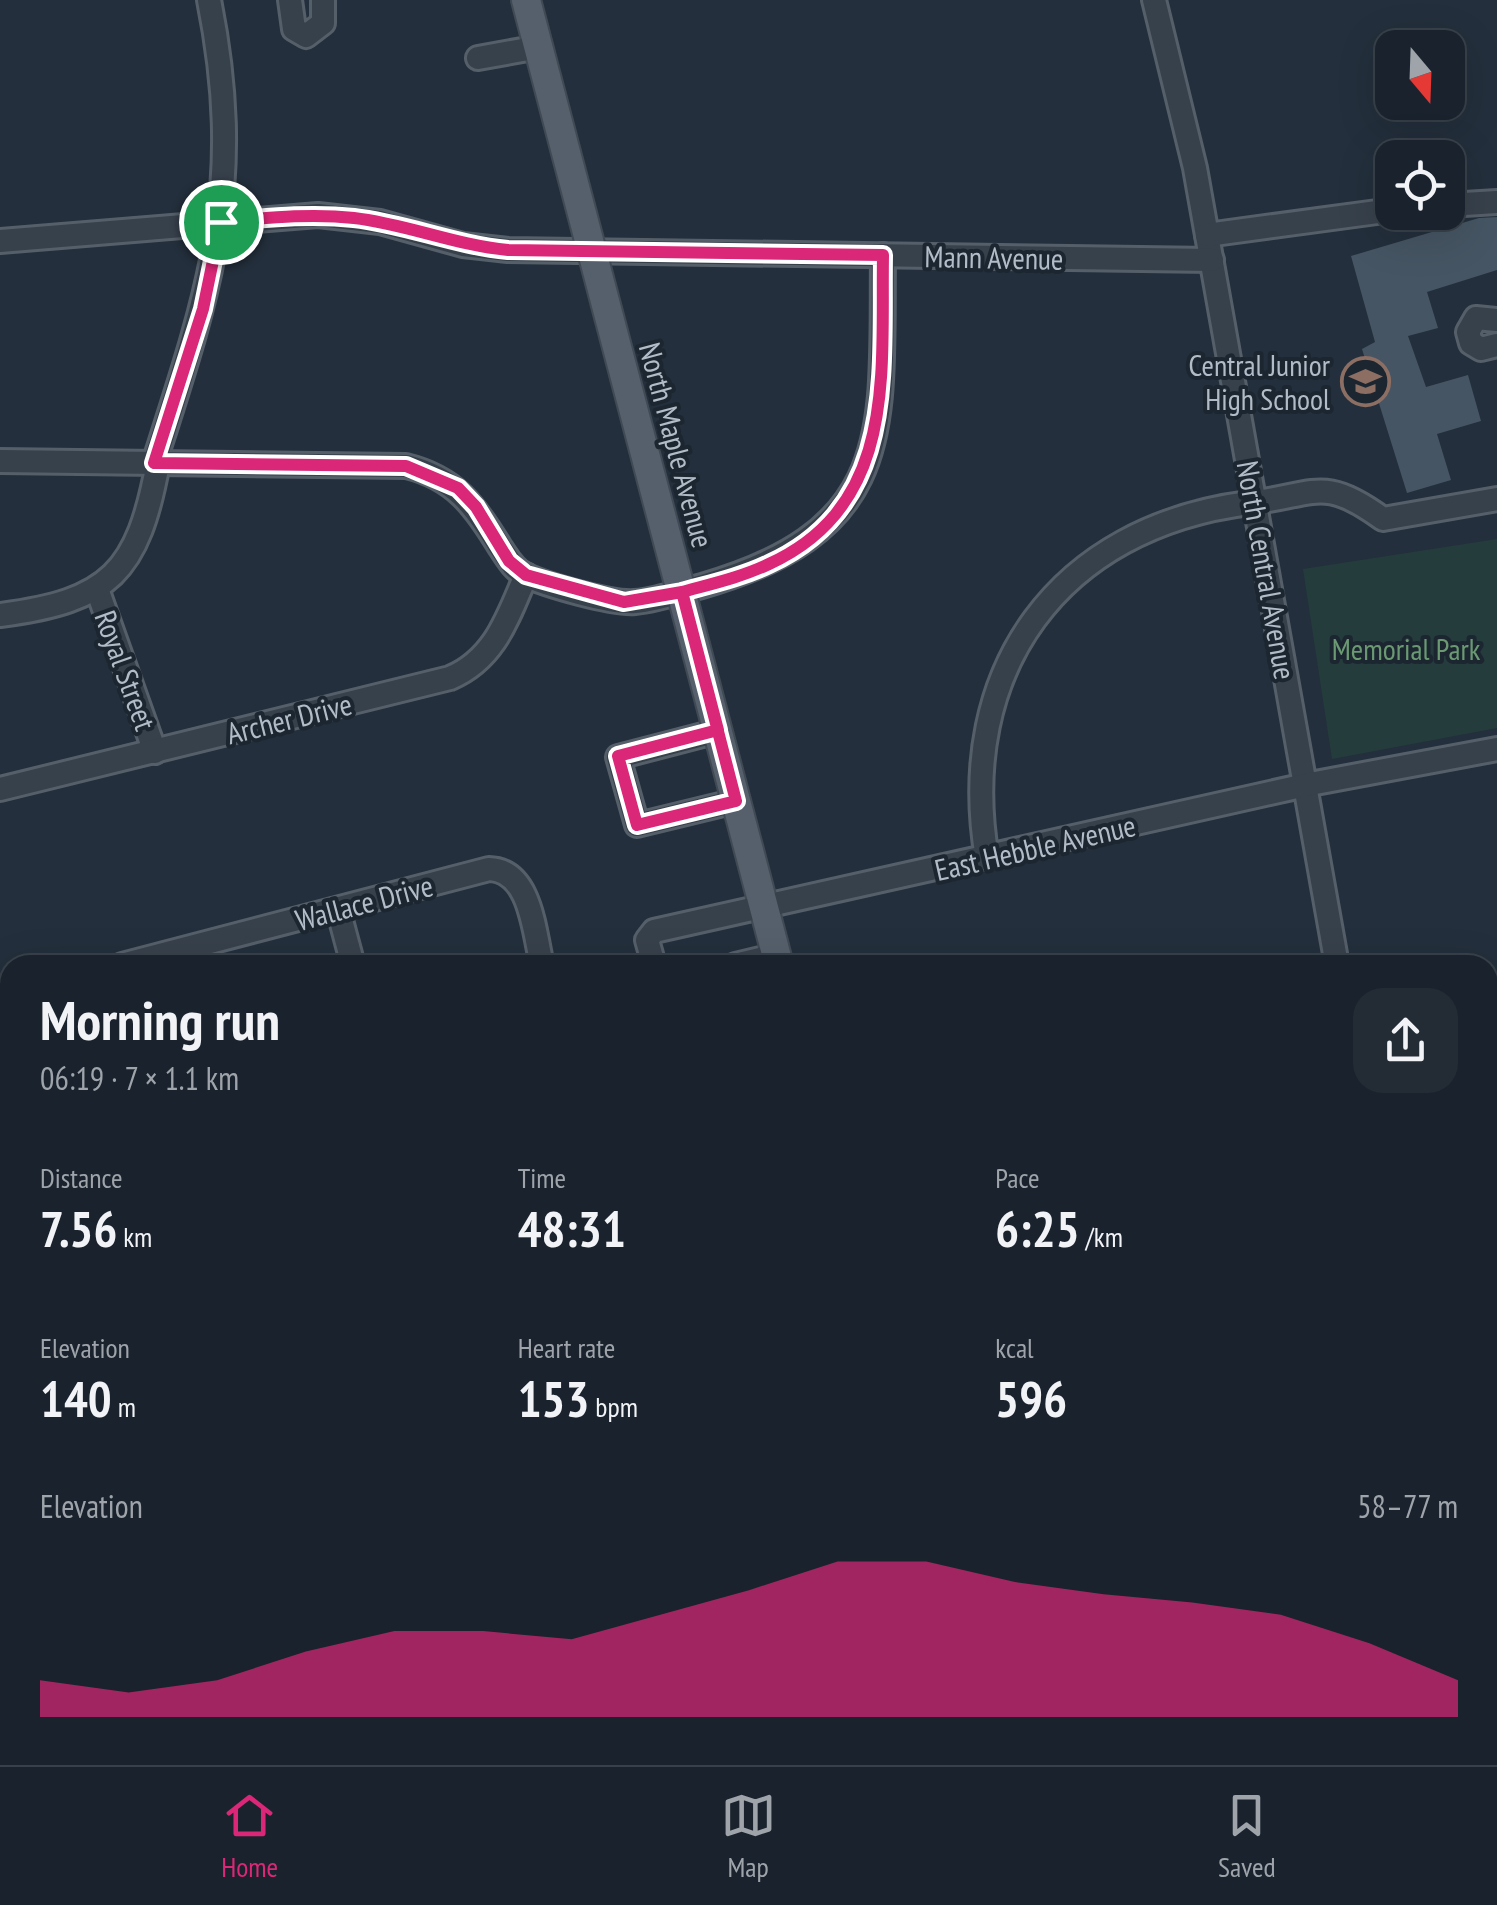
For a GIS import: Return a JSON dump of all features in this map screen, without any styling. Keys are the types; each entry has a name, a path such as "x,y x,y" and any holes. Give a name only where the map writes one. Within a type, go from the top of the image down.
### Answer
{"main road":[{"name":"North Maple Avenue","path":"526,0 777,955"}],"street":[{"path":"0,616 56,608 96,589 139,539 156,463 203,309 221,222 226,131 210,0"},
{"path":"290,0 294,29 306,36 323,24 322,0"},
{"name":"North Central Avenue","path":"1154,0 1208,235 1336,955"},
{"path":"478,58 540,48"},
{"path":"1465,203 1497,202"},
{"path":"1208,235 1375,212"},
{"name":"Mann Avenue","path":"0,241 294,216 356,218 480,247 1212,260"},
{"path":"0,460 391,465 422,470 467,497 509,561 526,575 624,602 682,592 752,572 789,554 824,526 854,489 870,452 880,410 883,255"},
{"path":"1497,320 1476,318 1468,332 1476,347 1486,350 1497,345"},
{"path":"988,858 980,790 986,725 1006,666 1036,616 1076,572 1128,537 1190,513 1336,490 1383,519 1497,499"},
{"name":"Archer Drive","path":"0,789 458,675 494,644 526,575"},
{"name":"Royal Street","path":"96,589 155,752"},
{"path":"718,730 618,756 637,825 736,801"},
{"name":"East Hebble Avenue","path":"651,955 647,940 654,931 750,906 764,907 1497,750"},
{"name":"Wallace Drive","path":"161,955 500,869 520,884 539,955"},
{"path":"338,909 350,955"}],"green space":[{"name":"Memorial Park","path":"1497,539 1497,728 1332,759 1303,569"}],"building":[{"path":"1497,217 1497,270 1427,292 1438,328 1408,336 1426,387 1468,375 1481,421 1437,434 1451,480 1407,493 1362,349 1375,342 1351,256 1439,230 1465,230 1465,222"}],"place":[{"name":"Central Junior High School","path":"1365,381"}],"route":[{"path":"221,222 203,309 154,463 406,466 458,488 476,507 509,561 526,575 624,602 682,592 718,730 736,801 637,825 618,756 718,730 682,592 752,572 789,554 824,526 854,489 870,452 880,410 883,255 508,250 463,245 356,218 318,215 221,222"}]}
